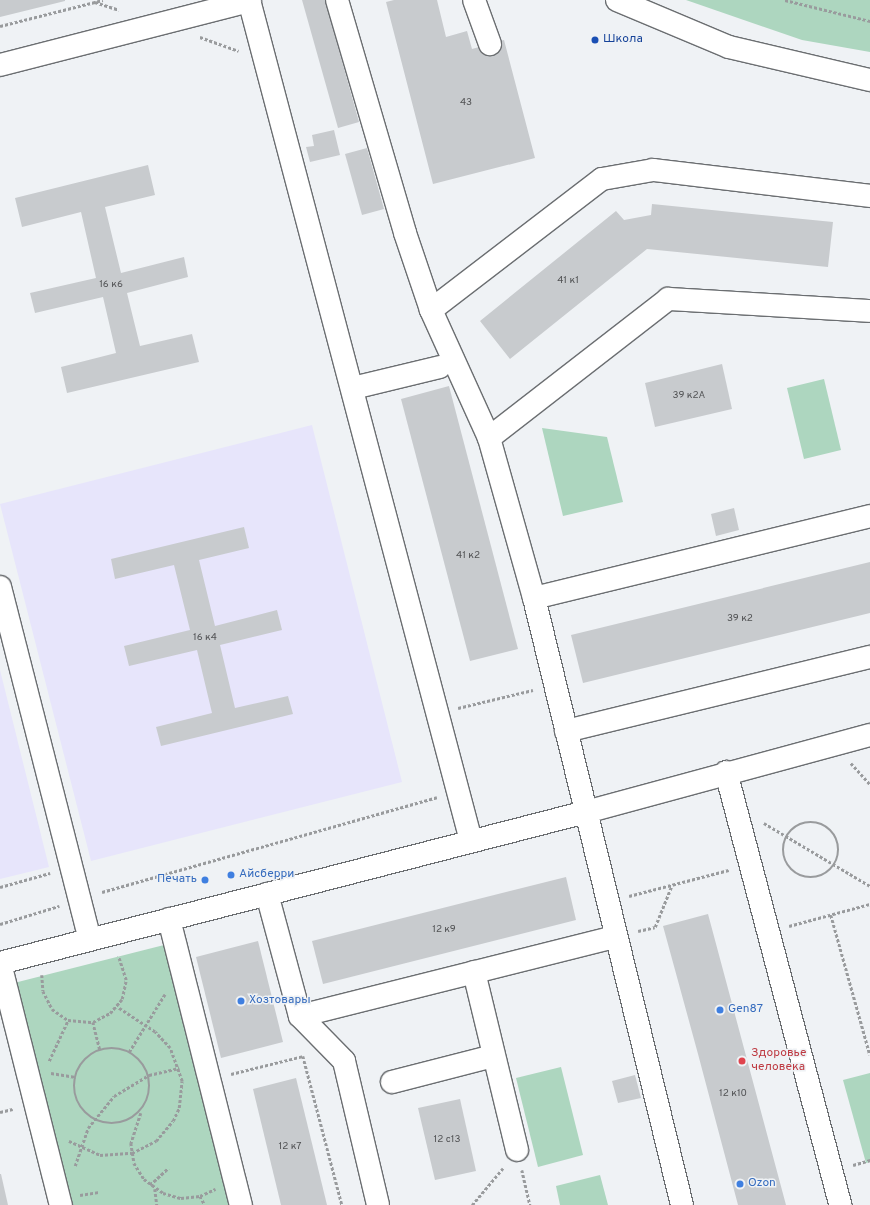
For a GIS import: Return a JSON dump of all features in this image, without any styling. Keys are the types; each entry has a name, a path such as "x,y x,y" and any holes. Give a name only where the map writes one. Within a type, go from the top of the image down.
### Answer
{"street":[{"path":"337,0 405,234 431,310 489,438 534,598 607,901 624,935 682,1205"},
{"path":"474,0 490,44"},
{"path":"617,0 729,47 870,80"},
{"path":"0,65 249,1 439,713 471,841"},
{"path":"431,310 602,179 653,170 870,196"},
{"path":"489,438 668,299 870,311"},
{"path":"353,388 440,367"},
{"path":"534,598 870,516"},
{"path":"0,587 90,939"},
{"path":"566,731 870,657"},
{"path":"68,1201 0,963 586,812 726,772 870,735"},
{"path":"726,772 840,1205"},
{"path":"268,894 300,1016 344,1061 378,1205"},
{"path":"169,919 241,1205"},
{"path":"300,1016 624,935"},
{"path":"474,972 493,1056 517,1150"},
{"path":"392,1082 493,1056"}],"path":[{"path":"0,26 104,0"},
{"path":"785,0 870,21"},
{"path":"439,713 555,685"},
{"path":"850,763 870,784"},
{"path":"0,924 278,840 459,792"},
{"path":"735,807 870,886"},
{"path":"803,822 826,825 839,843 835,865 826,874 815,878 802,877 791,871 784,860 782,848 786,836 803,822"},
{"path":"607,901 750,864"},
{"path":"0,887 72,868"},
{"path":"624,935 656,927 673,884"},
{"path":"768,932 870,904"},
{"path":"831,915 870,1055"},
{"path":"43,970 46,1000 52,1009 68,1020 93,1022 117,1007 126,980 116,953"},
{"path":"129,1052 182,966"},
{"path":"65,1138 79,1148 111,1156 132,1153 156,1141 173,1121 182,1095 179,1068 163,1040 117,1007"},
{"path":"46,1068 68,1020"},
{"path":"93,1022 100,1050"},
{"path":"141,1112 118,1124 94,1119 79,1104 76,1077 82,1063 100,1050 120,1049 129,1052 144,1066 149,1075 149,1094 133,1132 132,1153 138,1171 155,1189 172,1196 200,1196 222,1183 232,1169"},
{"path":"210,1080 303,1056 342,1205"},
{"path":"74,1172 79,1148 94,1119 122,1090 149,1075 179,1068"},
{"path":"45,1072 76,1077"},
{"path":"472,1205 517,1150"},
{"path":"517,1150 530,1205"},
{"path":"150,1185 168,1168"},
{"path":"155,1189 157,1205"},
{"path":"68,1201 100,1192"},
{"path":"200,1196 205,1205"}],"shaded area":[{"path":"312,425 402,782 91,861 0,504"},
{"path":"0,670 49,867 0,879"}],"green space":[{"path":"686,0 870,0 870,52 802,40"},
{"path":"824,379 841,450 804,459 787,388"},
{"path":"542,428 607,437 623,502 563,516"},
{"path":"168,944 233,1205 66,1205 10,984"},
{"path":"561,1067 583,1155 538,1167 516,1078"},
{"path":"870,1073 870,1162 866,1163 843,1080"},
{"path":"600,1175 608,1205 560,1205 556,1186"}],"building":[{"path":"0,0 65,0 65,1 0,17"},
{"path":"302,0 325,0 359,122 338,128"},
{"path":"394,0 437,0 446,37 467,31 472,49 504,40 535,158 433,184 386,2"},
{"path":"334,130 340,155 310,162 306,147 314,146 312,135"},
{"path":"367,148 384,209 362,215 345,154"},
{"path":"148,165 155,195 105,207 121,273 184,257 188,277 127,293 140,346 192,334 199,362 67,393 61,367 116,353 103,297 35,313 30,293 96,278 81,212 22,227 15,198"},
{"path":"652,204 833,222 828,267 647,249 510,359 480,321 616,211 624,220 651,215"},
{"path":"722,364 732,409 655,427 645,383"},
{"path":"449,386 518,649 470,661 401,399"},
{"path":"734,508 739,530 716,536 711,514"},
{"path":"244,527 249,548 199,560 215,626 277,610 282,630 220,645 235,708 288,696 293,714 161,746 156,727 212,713 197,650 129,666 124,646 190,630 174,565 115,579 111,559"},
{"path":"870,562 870,613 583,683 571,635"},
{"path":"566,877 576,920 323,984 312,941"},
{"path":"708,914 786,1205 738,1205 663,926"},
{"path":"258,941 283,1042 221,1058 196,957"},
{"path":"635,1075 641,1098 618,1103 612,1081"},
{"path":"296,1078 327,1205 281,1205 253,1089"},
{"path":"460,1099 476,1171 435,1180 418,1108"},
{"path":"1,1174 8,1205 0,1205"}],"place":[{"name":"Школа","path":"595,40"},
{"name":"Айсберри","path":"231,875"},
{"name":"Печать","path":"205,880"},
{"name":"Хозтовары","path":"241,1001"},
{"name":"Gen87","path":"720,1010"},
{"name":"Здоровье человека","path":"742,1061"},
{"name":"Ozon","path":"740,1184"}]}
